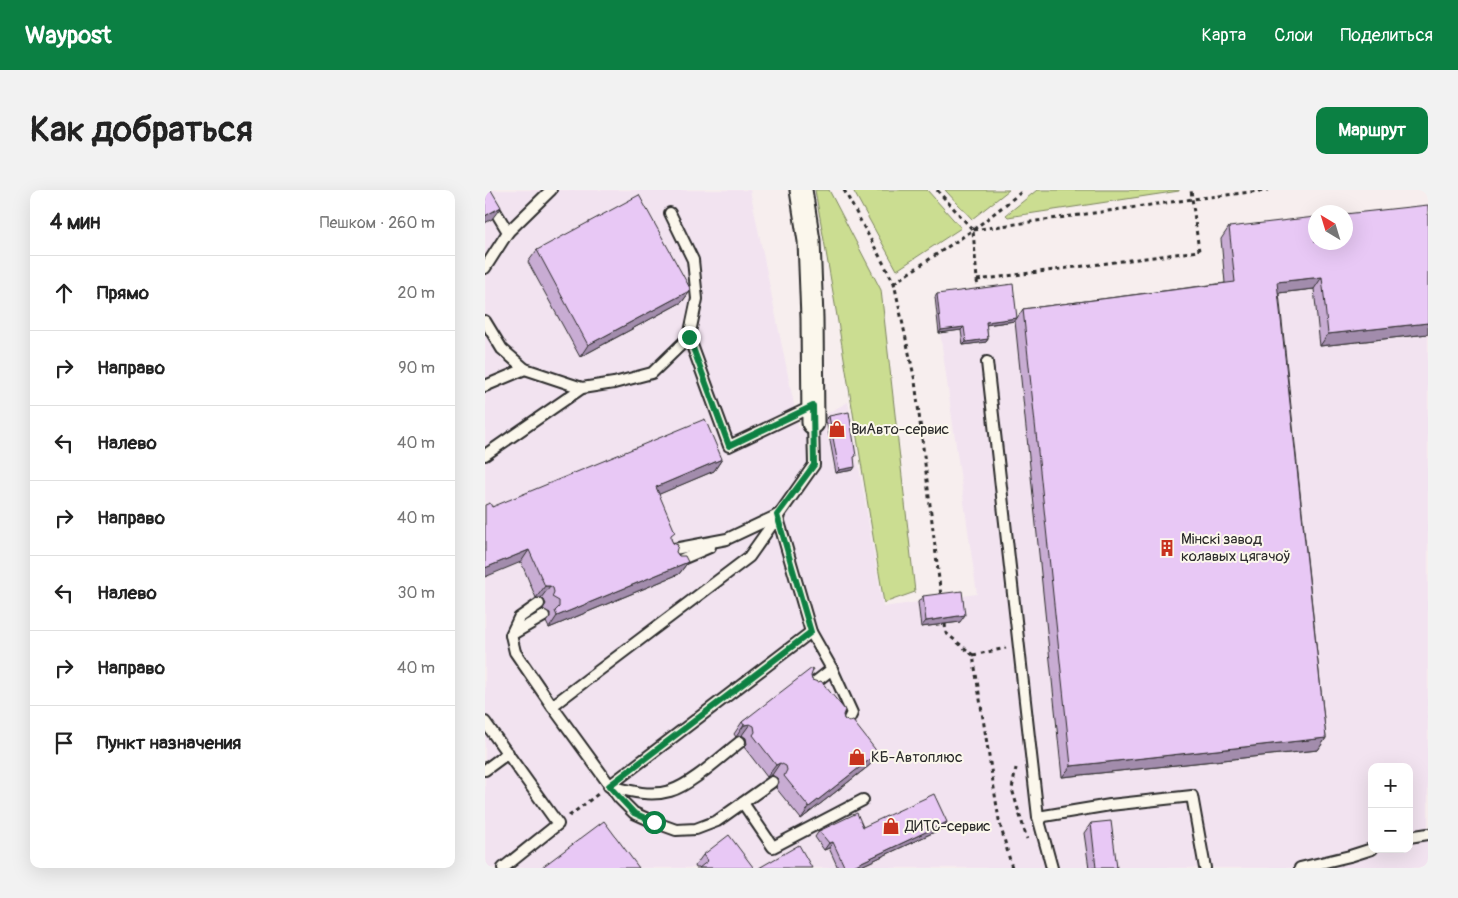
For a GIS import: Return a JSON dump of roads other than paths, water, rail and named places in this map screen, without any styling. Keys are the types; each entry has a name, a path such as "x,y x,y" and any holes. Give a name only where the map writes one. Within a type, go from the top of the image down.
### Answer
{"street":[{"path":"801,190 809,241 813,414"}],"lane":[{"path":"485,268 508,232 551,190"},
{"path":"485,194 508,232"},
{"path":"553,706 749,557 814,465 813,414 729,446 689,337 697,299 693,260 670,213"},
{"path":"485,321 502,349 525,369 582,388"},
{"path":"485,455 582,388 614,383 652,372 689,337"},
{"path":"987,362 1038,817 1052,868"},
{"path":"485,386 525,369"},
{"path":"675,562 777,515"},
{"path":"777,515 811,632 833,669 852,713 847,723 841,727"},
{"path":"669,550 727,539"},
{"path":"539,604 519,618 511,635 515,652 609,786 634,813 676,830 696,829 717,821 771,782"},
{"path":"511,635 544,616"},
{"path":"609,786 811,632"},
{"path":"809,687 833,669"},
{"path":"485,722 558,824 503,868"},
{"path":"609,786 631,792 653,793 671,791 690,780 740,742"},
{"path":"485,770 508,753"},
{"path":"1038,817 1111,805 1192,796 1205,868"},
{"path":"743,803 773,847 863,800"},
{"path":"1413,836 1428,834"},
{"path":"1300,868 1368,850"}],"place":[{"name":"ВиАвто-сервис","path":"837,429"},
{"name":"Мінскі завод колавых цягачоў","path":"1167,548"},
{"name":"КБ-Автоплюс","path":"857,757"},
{"name":"ДИТС-сервис","path":"891,826"}]}
